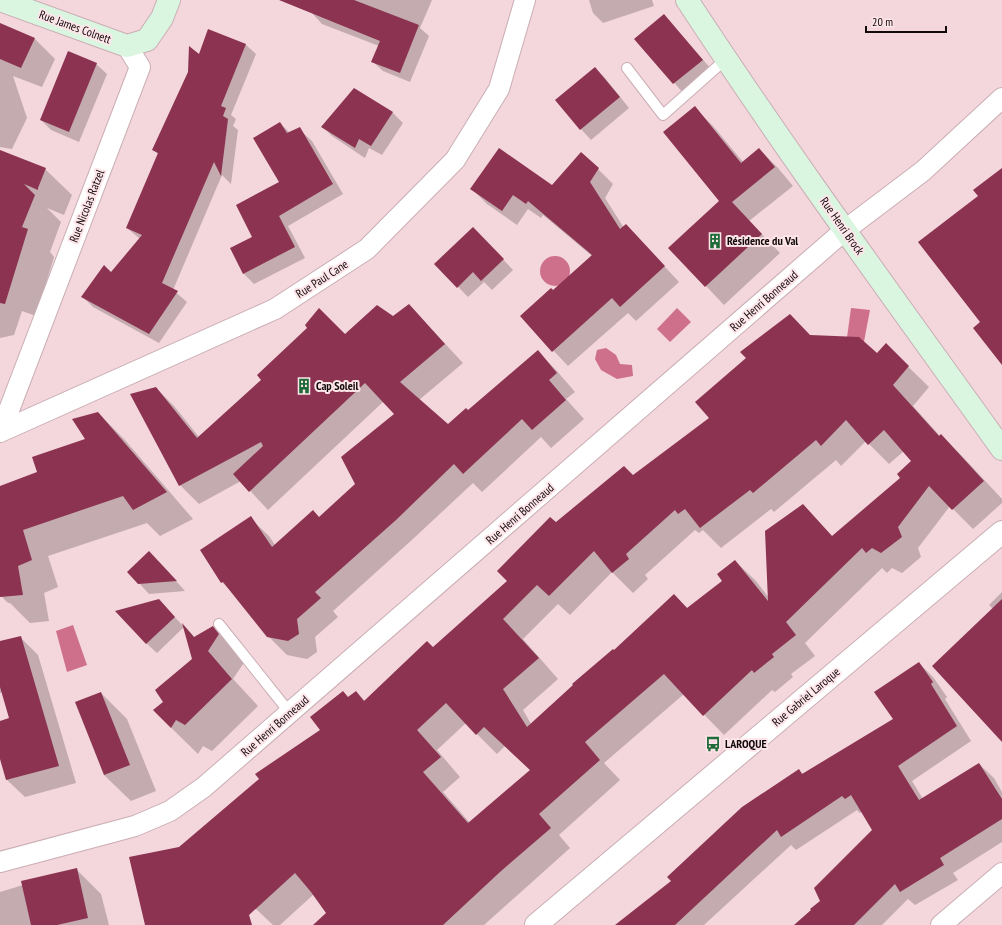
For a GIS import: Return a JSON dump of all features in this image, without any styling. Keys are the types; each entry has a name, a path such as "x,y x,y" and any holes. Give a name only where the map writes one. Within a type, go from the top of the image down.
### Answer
{"main road":[{"name":"Rue James Colnett","path":"0,0 127,46"},
{"path":"127,46 147,40 162,18 169,0"},
{"name":"Rue Henri Brock","path":"687,0 726,59 845,230 1002,448"}],"street":[{"name":"Rue Paul Cane","path":"0,431 275,309 367,249 455,160 499,89 525,0"},
{"name":"Rue Nicolas Ratzel","path":"0,431 140,67 127,46"},
{"name":"Rue Henri Bonneaud","path":"0,862 135,826 170,811 204,787 845,230 924,171 1002,98"},
{"name":"Rue Gabriel Laroque","path":"536,925 1002,532"},
{"path":"941,925 1002,873"}],"lane":[{"path":"627,68 664,114 726,59"},
{"path":"219,624 290,713"}],"shaded area":[{"path":"555,256 561,257 569,265 569,277 561,285 555,286 549,285 541,277 540,271 541,265 549,257"},
{"path":"677,308 691,322 670,342 657,329"},
{"path":"851,308 870,310 862,352 846,345"},
{"path":"606,348 616,355 620,364 632,365 633,376 617,379 601,370 595,359 597,350"},
{"path":"73,625 87,665 67,672 56,631"}],"building":[{"path":"279,0 354,0 419,25 400,73 371,62 380,41"},
{"path":"664,14 703,60 673,84 634,39"},
{"path":"0,23 35,38 21,68 0,59"},
{"path":"208,29 246,44 221,106 226,108 223,116 228,119 221,176 214,162 162,283 178,291 149,334 81,297 104,265 111,272 142,235 126,228 158,153 152,150 188,72 189,46 199,54"},
{"path":"68,51 97,63 69,132 40,120"},
{"path":"595,67 620,97 580,130 555,100"},
{"path":"354,88 393,112 371,146 359,139 355,148 321,127"},
{"path":"695,106 741,163 759,148 775,167 732,202 762,234 705,287 668,248 719,201 663,132"},
{"path":"280,122 287,133 300,127 333,184 279,216 295,247 243,274 230,248 252,237 236,205 279,182 253,138"},
{"path":"499,148 552,185 581,152 599,168 590,182 620,229 626,224 665,266 620,307 612,298 552,352 520,316 551,288 553,290 592,255 528,201 526,204 513,195 502,211 470,189"},
{"path":"0,150 46,168 38,190 24,184 35,195 22,227 28,229 5,304 0,303"},
{"path":"1002,168 1002,365 973,328 980,322 918,242 978,196 973,190"},
{"path":"473,227 504,259 481,281 473,272 457,288 434,264"},
{"path":"409,304 445,344 400,382 448,424 466,408 468,410 538,350 557,373 549,380 566,400 532,430 522,419 463,474 454,464 396,520 315,592 321,598 297,619 299,634 288,641 267,637 223,582 221,583 200,550 251,516 272,547 313,510 319,517 355,484 341,457 394,414 365,383 249,492 233,474 263,446 261,442 179,486 130,394 156,387 197,438 261,380 257,375 307,328 305,325 319,308 345,334 377,305 393,316"},
{"path":"790,314 810,335 859,337 877,353 886,343 909,366 893,385 939,436 941,434 984,481 952,510 929,486 898,527 902,537 881,553 872,548 866,553 862,548 786,622 796,635 772,654 774,657 754,673 752,670 703,716 664,674 585,742 600,760 539,814 551,828 500,872 443,925 313,925 326,913 295,873 249,915 252,925 145,925 129,857 179,847 259,779 255,774 320,730 310,717 343,691 348,697 356,691 364,701 427,641 433,647 507,581 497,571 550,517 556,522 624,466 633,475 709,418 695,402 746,358 740,352","holes":["846,420 868,445 884,430 911,461 897,474 900,478 832,536 803,504 765,531 768,601 735,560 717,574 722,581 687,608 674,594 614,650 613,649 572,684 573,685 527,727 503,689 539,658 503,619 537,585 549,596 594,551 612,573 629,559 626,554 675,510 678,514 685,509 700,528 750,490 753,493 816,440 821,446","446,703 476,735 484,727 530,770 468,823 423,772 441,757 417,730"]},
{"path":"98,412 167,492 133,510 123,496 23,530 32,560 18,566 23,595 0,597 0,486 37,472 32,457 85,439 72,419"},
{"path":"149,551 177,581 138,584 127,572"},
{"path":"159,599 175,617 146,644 115,611"},
{"path":"1002,599 1002,742 932,666"},
{"path":"182,623 194,637 213,626 219,634 208,651 232,679 185,725 176,720 171,728 153,710 163,702 155,690 192,659"},
{"path":"21,636 59,766 6,780 0,759 0,721 9,718 0,687 0,641"},
{"path":"919,662 933,682 931,684 957,726 898,766 919,800 979,763 1002,799 1002,819 940,858 944,865 900,892 895,884 854,925 794,925 820,901 814,888 872,830 851,795 845,799 842,796 781,837 777,830 675,925 615,925 671,881 667,877 742,807 799,769 802,774 893,719 874,692"},
{"path":"101,692 130,765 104,775 75,702"},
{"path":"77,868 88,918 57,925 31,925 21,881"}],"place":[{"name":"Résidence du Val","path":"715,241"},
{"name":"Cap Soleil","path":"304,386"},
{"name":"LAROQUE","path":"713,744"}]}
